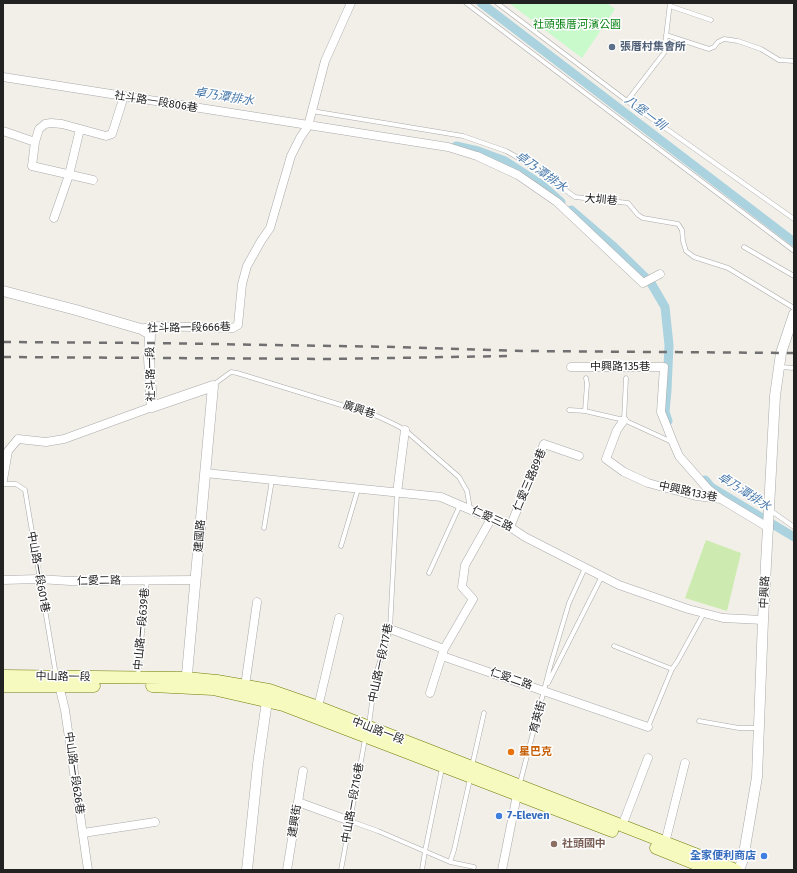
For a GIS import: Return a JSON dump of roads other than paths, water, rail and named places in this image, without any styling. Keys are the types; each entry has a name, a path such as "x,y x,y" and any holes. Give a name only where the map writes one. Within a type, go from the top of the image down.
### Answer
{"main road":[{"name":"中山路一段","path":"3,676 58,681 186,683 217,681 245,686 267,695 283,705 367,732 518,790 711,870"},
{"name":"中山路一段","path":"3,686 58,681 138,678 186,683 212,689 267,695 318,707 367,732 442,766 471,772"},
{"name":"中山路一段","path":"518,790 622,826 737,870"}],"street":[{"path":"352,3 325,62 308,126 448,147 477,156 501,166 518,174 557,202 644,283 660,274"},
{"name":"社斗路一段806巷","path":"3,77 308,126"},
{"path":"93,180 32,166 35,142 39,129 45,124 62,124 106,136 112,134 124,96"},
{"name":"社斗路一段666巷","path":"141,329 152,326 233,328 238,325 242,284 247,266 270,228 291,156 308,126"},
{"path":"54,218 69,175 80,129"},
{"path":"3,131 35,142"},
{"path":"3,291 141,329"},
{"name":"中興路","path":"737,870 743,859 757,777 763,620 775,396 778,367 783,346 794,314"},
{"name":"社斗路一段","path":"3,480 8,451 18,439 46,442 64,439 152,407 149,358 150,334 141,329"},
{"name":"中興路135巷","path":"570,367 664,367 661,412 672,442 679,456 708,489 722,499"},
{"path":"152,407 213,386"},
{"name":"建國路","path":"186,683 213,386"},
{"name":"中興路133巷","path":"624,420 618,430 606,459 624,472 648,483 696,496 722,499 768,528"},
{"path":"397,493 405,430"},
{"name":"仁愛三路89巷","path":"510,527 544,444 578,456"},
{"name":"仁愛三路","path":"205,474 441,497 510,527 525,537 619,585 688,609 723,618 763,620"},
{"path":"430,693 443,652 473,600 462,587 466,565 491,519"},
{"name":"仁愛二路","path":"3,580 196,580"},
{"path":"245,686 257,602"},
{"path":"318,707 339,618"},
{"name":"仁愛二路","path":"390,630 545,691 648,727"},
{"name":"中山路一段626巷","path":"58,681 65,710 88,870"},
{"path":"247,870 267,695"},
{"path":"622,826 648,758"},
{"path":"665,843 684,764"},
{"name":"建興街","path":"287,870 303,771"},
{"name":"育英街","path":"502,870 518,790"},
{"path":"298,802 350,821"},
{"path":"83,834 155,822"}],"lane":[{"path":"466,3 794,251"},
{"path":"497,3 627,101 794,219"},
{"path":"627,101 664,54 670,5 711,20"},
{"path":"666,35 709,49 724,39 738,41 761,49 779,60 794,61"},
{"name":"大圳巷","path":"311,113 463,136 506,151 526,162 575,197 628,203 638,215 643,218 678,224 682,230 683,242 686,251 694,257 728,268 794,308"},
{"path":"744,247 794,276"},
{"path":"778,367 794,368"},
{"name":"廣興巷","path":"213,386 231,372 237,373 377,416 405,430 459,477 467,491 470,509"},
{"path":"585,411 586,378"},
{"path":"624,420 626,378"},
{"path":"569,410 585,411 624,420 672,442"},
{"path":"264,528 272,480"},
{"name":"中山路一段601巷","path":"3,484 16,484 25,490 39,579 58,681"},
{"path":"341,546 359,489"},
{"name":"中山路一段717巷","path":"367,732 376,674 390,630 397,493"},
{"path":"429,573 460,505"},
{"path":"770,510 794,527"},
{"name":"育英街","path":"518,790 569,603 586,568"},
{"path":"545,691 602,576"},
{"name":"中山路一段639巷","path":"138,678 147,580"},
{"path":"648,727 672,669 704,613"},
{"path":"614,646 672,669"},
{"path":"450,862 454,850 484,713"},
{"path":"699,721 739,728 759,728"},
{"name":"中山路一段716巷","path":"341,870 367,732"},
{"path":"422,870 442,766"},
{"path":"350,821 378,831 450,862 474,867"}],"waterway":[{"name":"八堡一圳","path":"481,3 794,242"},
{"name":"卓乃潭排水","path":"456,146 478,151 505,161 542,185 561,202"},
{"name":"卓乃潭排水","path":"571,210 614,247 651,283 665,307 669,345 665,412 668,421"},
{"name":"卓乃潭排水","path":"705,480 711,487 794,537"}],"railway":[{"path":"3,342 397,347 525,351 794,353"},
{"path":"3,357 329,359 511,356"}],"place":[{"name":"張厝村集會所","path":"612,47"},
{"name":"星巴克","path":"511,752"},
{"name":"7-Eleven","path":"499,816"},
{"name":"社頭國中","path":"554,844"},
{"name":"全家便利商店","path":"764,856"}],"park label":[{"name":"社頭張厝河濱公園","path":"577,25"}]}
